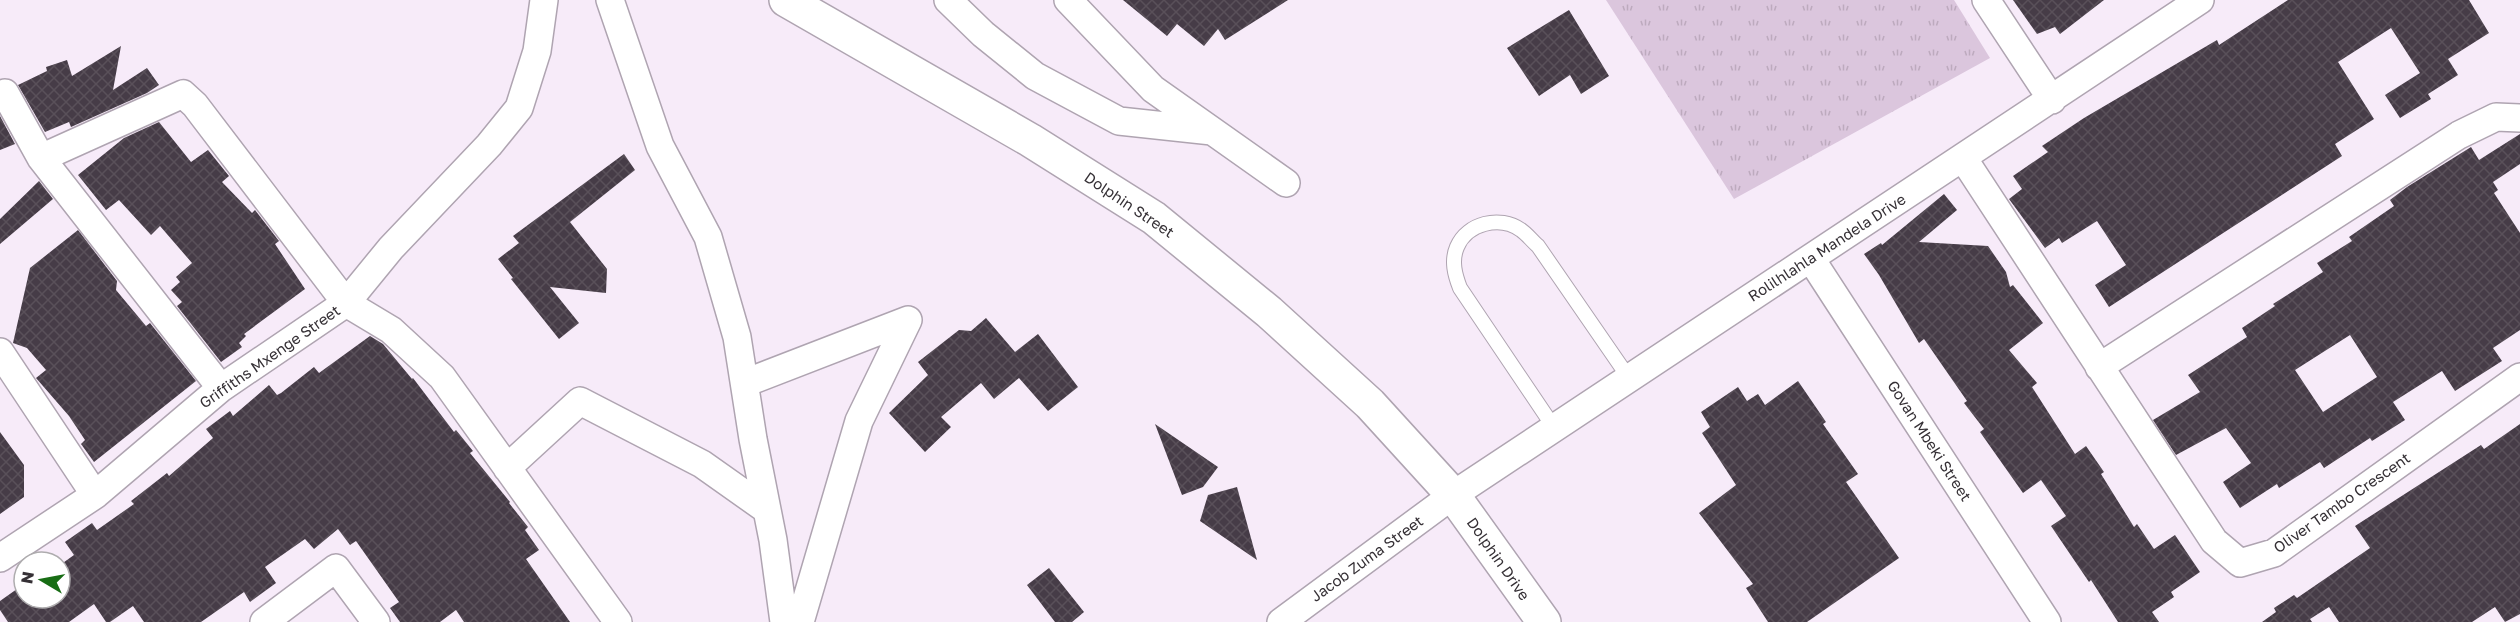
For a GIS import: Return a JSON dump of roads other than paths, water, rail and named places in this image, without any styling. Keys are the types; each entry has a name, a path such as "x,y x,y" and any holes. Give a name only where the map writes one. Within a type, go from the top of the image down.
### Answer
{"street":[{"path":"41,158 183,94 195,105 346,303 390,248 489,146 519,108 537,51 544,0"},
{"path":"610,0 660,146 708,237 737,337 784,622"},
{"name":"Dolphin Street","path":"786,0 1030,140 1154,218 1328,364 1370,404 1453,495"},
{"path":"948,0 984,34 1035,76 1119,121 1212,131"},
{"path":"1068,0 1153,89 1286,183"},
{"path":"1986,0 2052,100"},
{"name":"Rolilhlahla Mandela Drive","path":"1453,495 2200,0"},
{"path":"5,93 41,158 221,388"},
{"path":"2099,368 2459,135 2496,117 2520,118"},
{"name":"Oliver Tambo Crescent","path":"1962,158 2214,541 2240,563 2274,553 2520,377"},
{"name":"Govan Mbeki Street","path":"1811,259 2047,622"},
{"name":"Griffiths Mxenge Street","path":"0,558 95,495 221,388 346,303 391,330 442,377 618,622"},
{"path":"745,383 908,320 859,422 800,622"},
{"path":"0,352 95,495"},
{"path":"507,468 580,401 702,464 767,510"},
{"name":"Jacob Zuma Street","path":"1281,622 1453,495"},
{"name":"Dolphin Drive","path":"1453,495 1544,622"},
{"path":"264,622 336,568 376,622"}],"lane":[{"path":"1555,429 1460,288 1454,271 1457,246 1468,232 1480,224 1498,222 1520,229 1538,246 1629,378"}]}
